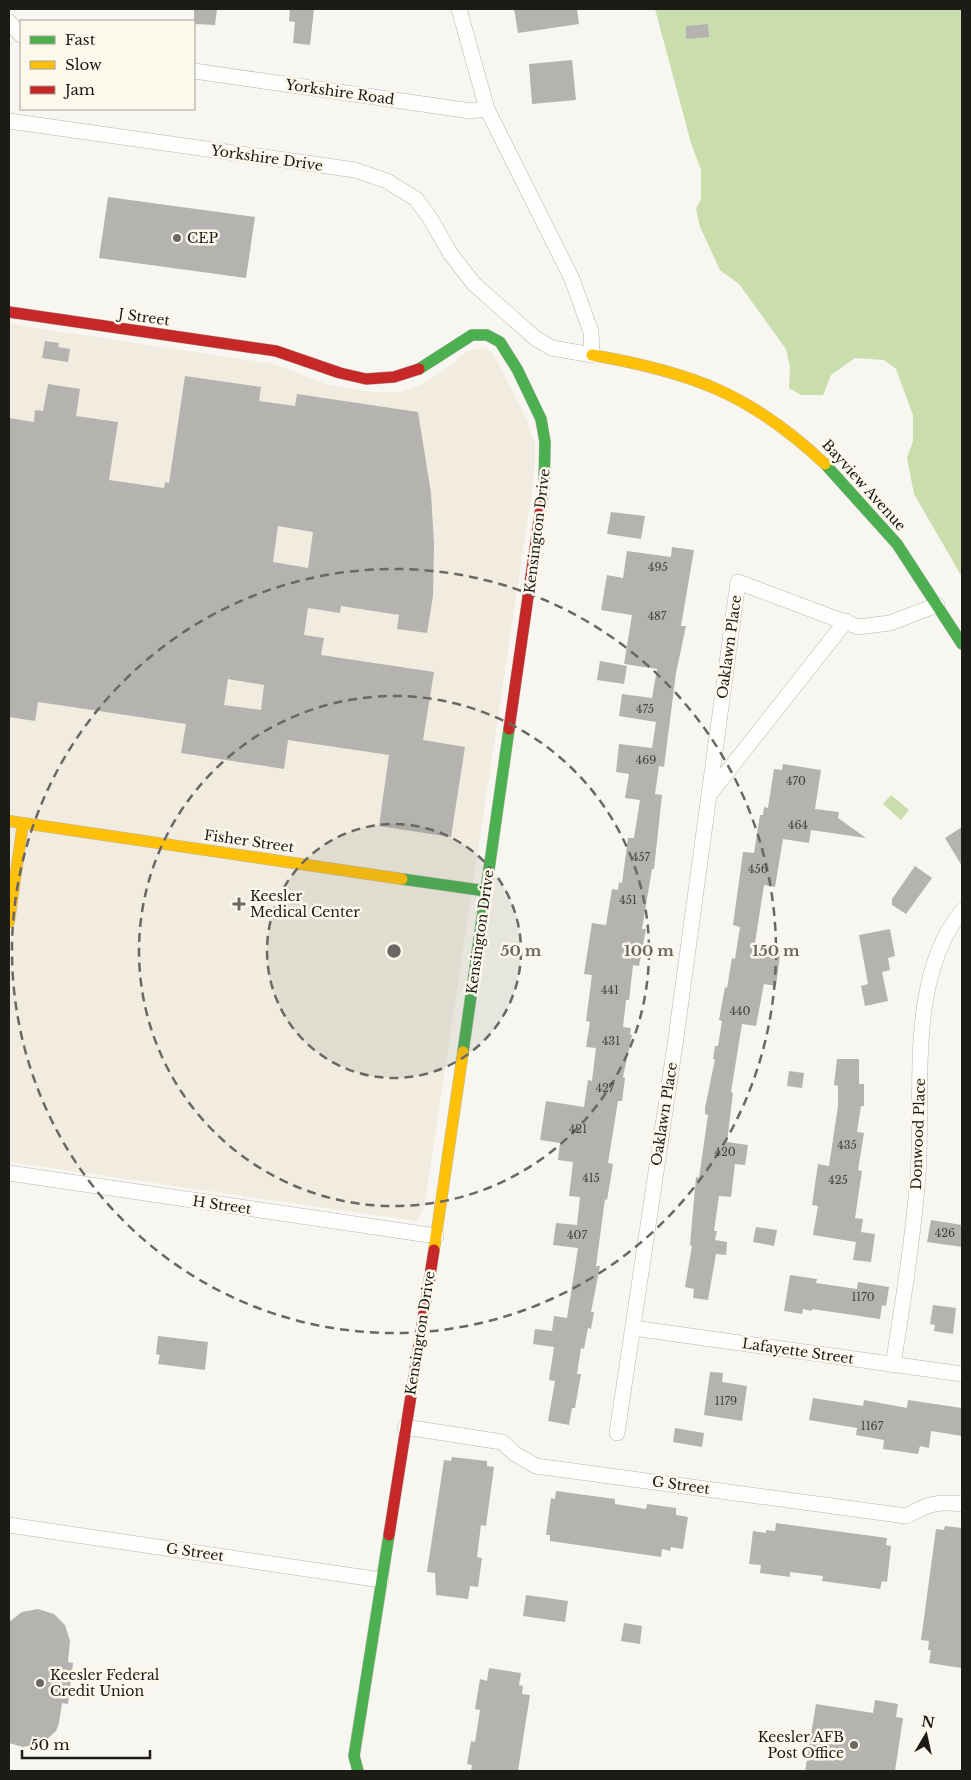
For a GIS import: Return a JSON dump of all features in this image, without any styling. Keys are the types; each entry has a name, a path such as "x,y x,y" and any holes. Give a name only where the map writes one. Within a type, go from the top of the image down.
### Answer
{"street":[{"path":"459,9 487,109 572,279 591,332 592,355"},
{"path":"9,22 20,34"},
{"name":"Yorkshire Road","path":"195,71 471,111 487,109"},
{"name":"Yorkshire Drive","path":"9,121 355,170 387,180 416,199 430,218 450,253 474,284 535,338 552,348 592,355"},
{"name":"J Street","path":"9,312 276,351"},
{"name":"Kensington Drive","path":"276,351 301,358 328,370 357,378 376,379 417,370 437,360 469,336 478,334 489,335 501,342 529,393 543,426 546,449 544,487 436,1236 354,1756 358,1771"},
{"name":"Bayview Avenue","path":"592,355 641,363 694,378 736,397 778,422 807,445 853,492 900,547 962,644"},
{"name":"Oaklawn Place","path":"617,1433 675,1045 738,582 858,627 890,623 937,605"},
{"path":"708,795 846,621"},
{"name":"Fisher Street","path":"9,821 486,891"},
{"path":"9,922 23,823"},
{"name":"Donwood Place","path":"893,1364 918,1178 921,1121 921,1042 926,997 937,954 962,911"},
{"name":"H Street","path":"9,1173 436,1236"},
{"name":"Lafayette Street","path":"633,1328 962,1374"},
{"name":"G Street","path":"405,1427 502,1442 515,1454 536,1466 906,1516 930,1503 962,1504"},
{"name":"G Street","path":"9,1525 381,1580"}],"shaded area":[{"path":"655,9 962,9 962,577 914,494 907,458 913,441 913,415 896,369 884,360 855,358 831,375 823,395 801,395 789,388 790,367 786,349 739,284 720,270 700,227 696,209 701,199 701,170 691,143"},
{"name":"Keesler Medical Center","path":"9,324 274,364 328,385 372,392 399,392 418,386 441,373 467,351 484,347 490,351 497,361 527,420 535,444 534,478 424,1209 417,1221 9,1162"},
{"path":"891,795 909,810 901,820 883,804"}],"building":[{"path":"194,9 217,9 215,25 195,24"},
{"path":"290,9 314,9 310,45 293,43 295,22 289,21"},
{"path":"514,9 577,9 579,24 518,33"},
{"path":"708,24 709,37 686,39 686,26"},
{"path":"572,60 576,100 532,104 529,64"},
{"name":"CEP","path":"108,197 255,217 246,278 99,258"},
{"path":"45,341 59,343 58,347 70,349 68,362 42,358"},
{"path":"185,376 261,387 259,401 295,406 297,394 418,412 431,493 434,544 433,596 427,633 397,629 399,615 341,606 340,613 308,608 304,635 324,638 321,655 434,672 423,740 465,747 451,837 379,826 389,755 288,740 284,769 181,753 186,724 38,702 35,721 9,717 9,418 34,422 35,410 43,411 48,384 80,389 76,416 118,422 109,480 164,488 165,482 169,483","holes":["278,526 313,532 308,568 273,562","228,679 264,685 261,710 224,705"]},
{"path":"611,512 645,516 641,539 607,534"},
{"path":"672,547 694,550 681,626 686,626 676,673 664,767 659,766 655,794 662,795 654,869 652,869 642,929 646,929 639,966 633,965 629,1000 626,1000 623,1027 631,1028 630,1034 632,1035 623,1077 625,1078 622,1101 618,1101 608,1163 613,1164 607,1200 605,1199 596,1266 600,1266 591,1312 594,1312 591,1329 588,1328 584,1349 581,1348 577,1374 581,1374 575,1408 572,1408 569,1425 548,1421 555,1381 549,1380 554,1347 533,1344 535,1329 552,1331 554,1316 567,1318 578,1248 553,1245 556,1223 577,1225 580,1197 569,1196 573,1162 558,1160 560,1143 540,1140 546,1101 584,1107 588,1080 592,1081 596,1048 586,1047 590,1022 586,1021 592,975 584,974 592,923 606,925 612,889 618,890 619,882 622,883 628,838 634,838 640,800 625,798 629,774 616,772 619,744 652,748 656,722 619,716 622,694 652,698 657,669 624,664 632,615 601,610 607,575 623,578 627,551 671,557"},
{"path":"600,661 627,666 624,684 597,680"},
{"path":"783,764 821,770 815,809 839,812 838,818 866,838 811,830 809,843 783,839 775,887 764,885 755,943 761,944 759,952 780,955 776,986 764,984 756,1026 742,1024 731,1092 733,1093 727,1142 748,1145 745,1165 735,1164 731,1197 719,1196 714,1231 717,1231 715,1240 727,1242 726,1255 716,1254 708,1300 693,1298 694,1289 685,1287 692,1246 690,1245 696,1177 699,1178 708,1115 705,1114 705,1108 715,1059 713,1059 715,1046 718,1046 722,1021 719,1020 732,958 735,959 740,927 733,925 743,852 754,853 760,815 763,815 764,807 768,808 774,769 782,770"},
{"path":"962,827 962,866 945,838"},
{"path":"915,866 932,878 906,914 892,905 892,899"},
{"path":"890,929 895,956 888,958 890,970 882,972 888,1001 865,1006 861,986 868,984 859,935"},
{"path":"837,1059 859,1059 859,1084 864,1084 864,1106 861,1106 857,1132 864,1133 858,1170 862,1171 855,1218 863,1219 861,1232 875,1234 871,1262 853,1260 856,1242 813,1235 818,1206 812,1205 818,1164 829,1166 838,1106 838,1086 834,1085"},
{"path":"789,1071 804,1073 802,1088 787,1086"},
{"path":"931,1220 962,1225 962,1247 927,1242"},
{"path":"756,1227 777,1230 774,1246 753,1242"},
{"path":"790,1275 817,1279 816,1283 857,1289 858,1282 889,1287 886,1306 882,1305 880,1319 812,1309 812,1311 803,1309 802,1314 784,1311"},
{"path":"933,1305 956,1308 953,1334 934,1331 935,1325 930,1324"},
{"path":"158,1336 208,1342 205,1370 158,1364 160,1355 156,1354"},
{"path":"710,1372 723,1373 722,1382 747,1386 742,1421 704,1415"},
{"path":"813,1398 863,1406 864,1400 907,1408 908,1400 962,1408 962,1436 931,1431 929,1448 920,1446 918,1454 883,1449 884,1440 856,1435 857,1428 809,1420"},
{"path":"675,1428 704,1433 702,1447 673,1442"},
{"path":"452,1457 487,1461 487,1466 494,1467 486,1526 481,1525 477,1557 482,1558 478,1587 470,1586 468,1599 436,1595 435,1573 427,1572 444,1460 451,1461"},
{"path":"556,1491 615,1499 615,1504 646,1509 647,1504 676,1508 676,1515 688,1517 683,1549 671,1547 670,1551 662,1549 661,1557 550,1541 550,1535 546,1535 551,1498 555,1499"},
{"path":"776,1523 887,1538 886,1545 891,1546 887,1582 882,1581 880,1589 822,1581 823,1576 790,1572 790,1577 760,1573 761,1565 749,1564 753,1531 766,1533 766,1530 775,1531"},
{"path":"945,1526 962,1528 962,1668 929,1663 931,1650 928,1650 929,1641 921,1640 936,1529 944,1530"},
{"path":"526,1595 568,1601 565,1622 523,1616"},
{"name":"Keesler Federal Credit Union","path":"38,1609 54,1614 65,1625 70,1641 68,1662 73,1663 68,1704 62,1703 56,1731 43,1743 23,1747 9,1743 9,1622 22,1612"},
{"path":"624,1623 642,1626 640,1644 621,1641"},
{"path":"489,1668 521,1673 519,1685 523,1686 522,1694 530,1695 518,1771 471,1771 472,1765 467,1764 471,1741 475,1742 480,1710 475,1709 480,1679 487,1681"},
{"name":"Keesler AFB Post Office","path":"875,1700 898,1704 896,1717 903,1718 895,1771 805,1771 816,1704 873,1713"}],"traffic: fast":[{"path":"419,369 472,335 487,335 500,342 517,369 541,419 545,442 544,486"},
{"path":"825,464 897,544 962,644"},
{"path":"463,1052 509,729"},
{"path":"402,879 486,891"},
{"path":"358,1771 354,1756 389,1535"}],"traffic: slow":[{"path":"592,355 660,369 718,390 745,403 771,420 798,440 825,464"},
{"path":"9,821 402,879"},
{"path":"9,922 23,823"},
{"path":"434,1250 463,1052"}],"traffic: jam":[{"path":"9,312 276,351 340,373 366,379 394,377 419,369"},
{"path":"509,729 544,486"},
{"path":"389,1535 434,1250"}],"place":[{"name":"CEP","path":"177,238"},
{"name":"Keesler Medical Center","path":"239,904"},
{"name":"Keesler Federal Credit Union","path":"40,1683"},
{"name":"Keesler AFB Post Office","path":"854,1745"}]}
